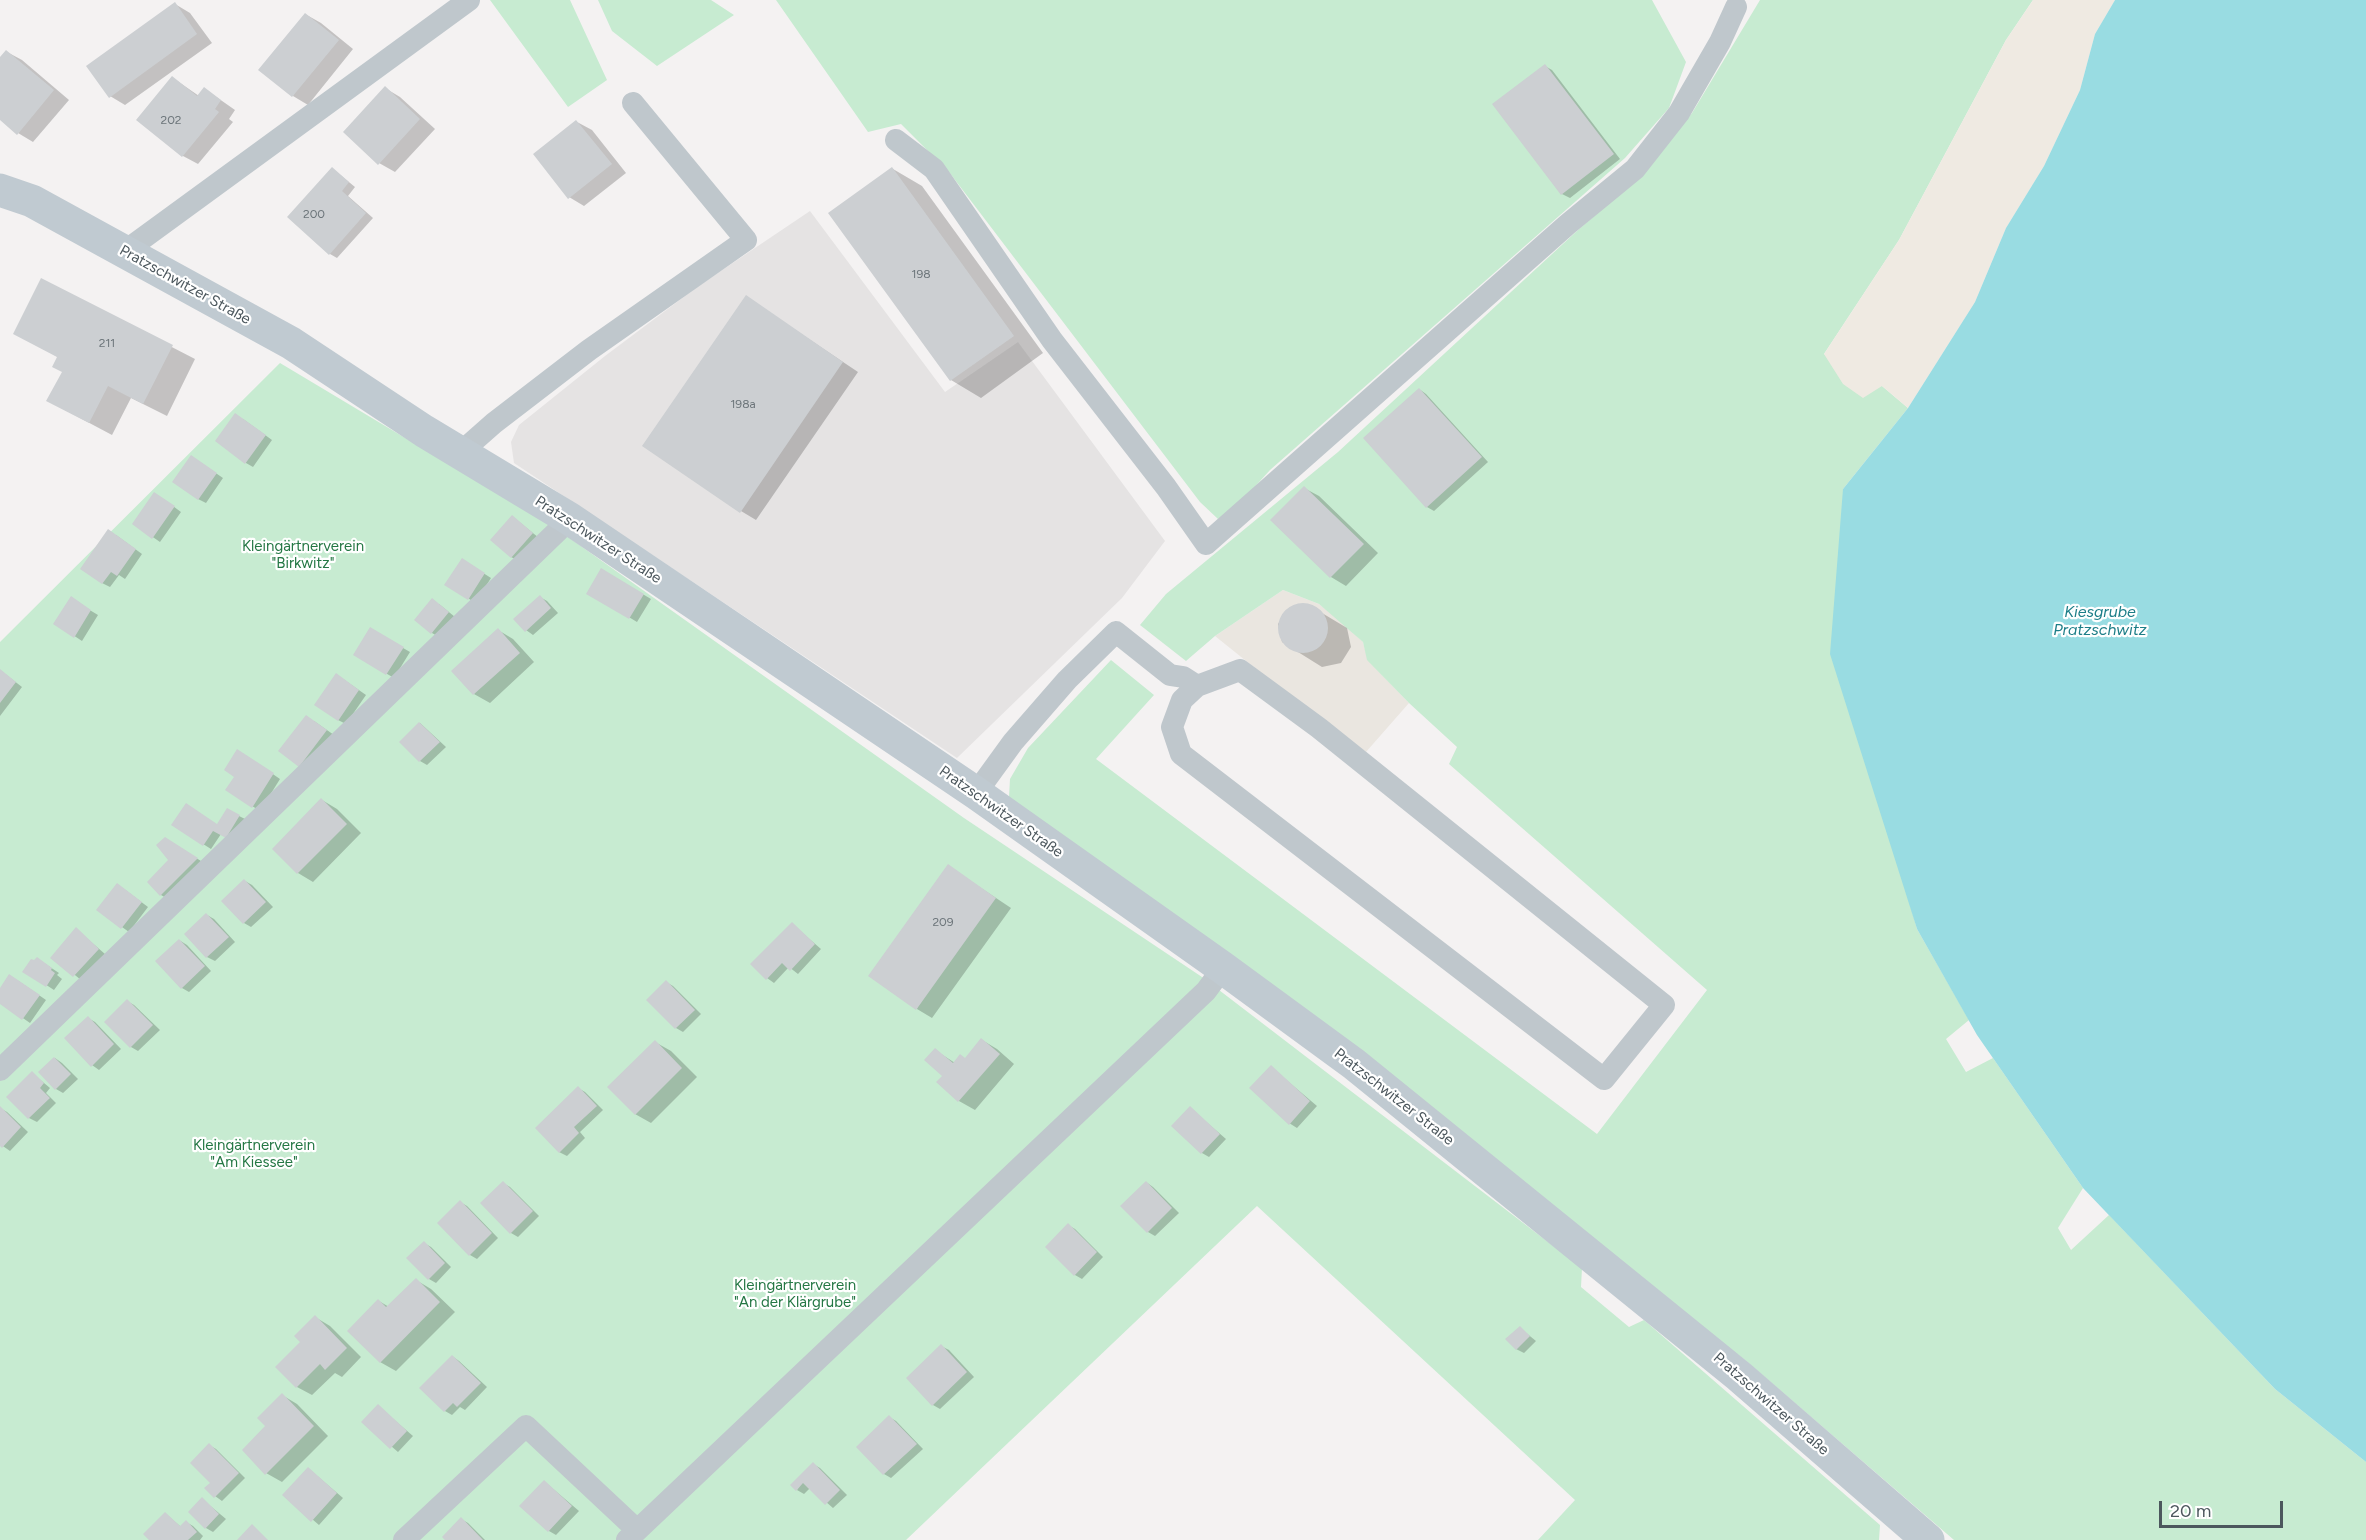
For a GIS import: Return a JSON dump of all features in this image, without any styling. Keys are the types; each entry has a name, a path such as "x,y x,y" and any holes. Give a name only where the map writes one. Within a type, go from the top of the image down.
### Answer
{"street":[{"name":"Pratzschwitzer Straße","path":"0,189 32,201 291,343 460,453 570,519 976,793 1354,1064 1739,1376 1928,1540"}],"lane":[{"path":"124,252 469,0"},
{"path":"896,140 934,169 1052,340 1166,488 1206,544 1550,240 1635,169 1679,113 1720,42 1736,7"},
{"path":"460,453 494,423 589,350 746,240 633,103"},
{"path":"0,1070 570,519"},
{"path":"976,793 1013,742 1067,680 1116,632 1170,675 1183,677 1197,686"},
{"path":"1240,670 1318,728 1664,1005 1604,1079 1181,754 1172,727 1182,700 1197,686 1240,670"},
{"path":"404,1540 526,1426 632,1535 1197,999 1223,968"}],"shaded area":[{"path":"810,211 945,392 1018,342 1165,541 1122,598 957,758 514,463 511,442 519,425 605,356 697,287"},
{"path":"1283,590 1319,604 1340,620 1363,642 1368,660 1409,703 1366,752 1286,693 1215,636"}],"green space":[{"path":"490,0 570,0 607,80 568,107"},
{"path":"598,0 711,0 734,15 657,66 612,31"},
{"path":"776,0 1652,0 1686,62 1669,108 1625,158 1270,470 1233,511 1218,519 1200,502 949,172 901,124 868,132"},
{"path":"1760,0 2033,0 2006,40 1899,240 1824,354 1882,386 1908,408 1843,489 1906,890 1917,929 1969,1020 1946,1039 1966,1072 1993,1058 2083,1188 2058,1228 2071,1250 2109,1215 2275,1389 2366,1462 2366,1540 1954,1540 1745,1360 1009,797 1010,779 1028,748 1111,660 1154,695 1096,759 1597,1134 1707,990 1449,764 1457,747 1367,660 1363,642 1319,604 1283,590 1215,636 1186,661 1140,625 1166,594 1338,452 1578,230 1642,175 1692,113"},
{"path":"280,363 554,527 964,818 1202,977 1582,1268 1581,1287 1629,1327 1644,1320 1880,1525 1879,1540 1538,1540 1575,1500 1257,1206 906,1540 0,1540 0,642"}],"sand":[{"path":"2033,0 2115,0 2095,34 2080,90 2044,166 2006,228 1975,302 1908,408 1882,386 1863,398 1843,384 1824,354 1899,240 2006,40"}],"water":[{"name":"Kiesgrube Pratzschwitz","path":"2115,0 2366,0 2366,1462 2275,1389 2083,1188 1977,1035 1917,929 1830,654 1843,489 1908,408 1975,302 2006,228 2044,166 2080,90 2095,34"}],"building":[{"path":"175,2 197,34 109,98 86,66"},
{"path":"305,13 339,40 292,97 258,70"},
{"path":"6,50 54,90 17,135 0,120 0,57"},
{"path":"1545,64 1614,154 1561,195 1492,104"},
{"path":"172,76 197,96 204,87 221,100 215,109 219,112 182,157 136,120"},
{"path":"385,86 420,119 378,165 343,132"},
{"path":"576,120 612,164 568,199 533,154"},
{"path":"332,167 349,182 342,191 366,213 329,255 287,217"},
{"path":"892,167 1014,336 950,381 828,213"},
{"path":"41,278 173,345 143,404 108,386 89,423 46,401 62,372 52,367 57,357 13,334"},
{"path":"746,295 843,362 740,513 642,446"},
{"path":"1419,388 1482,457 1426,508 1363,438"},
{"path":"235,413 266,435 245,464 215,441"},
{"path":"191,455 217,473 198,500 172,482"},
{"path":"1304,486 1364,544 1330,578 1270,520"},
{"path":"154,492 175,506 152,539 132,524"},
{"path":"512,515 533,533 511,558 490,540"},
{"path":"108,529 136,549 117,576 111,572 102,584 80,569"},
{"path":"462,558 485,573 468,600 444,585"},
{"path":"601,568 644,594 629,619 586,594"},
{"path":"540,595 551,608 525,632 513,619"},
{"path":"71,596 91,610 74,638 53,624"},
{"path":"432,598 449,612 431,634 414,620"},
{"path":"1303,603 1321,610 1328,628 1321,646 1303,653 1285,646 1278,628 1285,610"},
{"path":"370,627 404,647 386,675 353,655"},
{"path":"498,628 520,653 473,695 451,671"},
{"path":"0,669 16,682 0,703"},
{"path":"336,673 359,690 338,721 314,705"},
{"path":"306,715 327,730 299,767 278,751"},
{"path":"419,722 440,742 419,762 399,742"},
{"path":"237,749 274,773 252,808 225,790 234,777 224,770"},
{"path":"321,798 347,824 297,874 272,849"},
{"path":"186,803 217,824 227,808 240,815 226,838 213,831 203,846 171,825"},
{"path":"165,837 198,858 160,896 147,882 168,860 156,845"},
{"path":"948,864 996,898 916,1010 868,976"},
{"path":"244,879 266,902 243,924 221,901"},
{"path":"117,883 142,902 121,929 96,910"},
{"path":"206,913 229,937 206,958 184,934"},
{"path":"792,922 815,944 790,971 782,963 766,980 750,964"},
{"path":"76,927 99,949 73,977 50,958"},
{"path":"179,939 205,966 181,989 155,961"},
{"path":"37,957 55,973 46,987 22,972 31,959 34,960"},
{"path":"9,974 40,995 22,1020 0,1004 0,988"},
{"path":"666,980 695,1010 675,1029 646,1000"},
{"path":"127,999 153,1025 130,1048 104,1022"},
{"path":"88,1016 114,1044 91,1067 64,1038"},
{"path":"981,1038 1000,1054 958,1102 936,1082 942,1076 924,1060 935,1048 953,1063 960,1054 965,1058"},
{"path":"655,1040 682,1068 635,1115 607,1087"},
{"path":"54,1057 71,1074 55,1090 38,1072"},
{"path":"1271,1065 1310,1101 1289,1125 1249,1088"},
{"path":"32,1071 44,1083 40,1088 50,1098 28,1119 6,1097"},
{"path":"578,1086 597,1106 574,1127 579,1133 559,1153 535,1128"},
{"path":"0,1106 21,1127 2,1148 0,1146"},
{"path":"1190,1106 1220,1134 1201,1154 1171,1126"},
{"path":"503,1181 533,1211 510,1234 480,1203"},
{"path":"1146,1181 1172,1208 1147,1233 1120,1206"},
{"path":"460,1200 492,1233 469,1256 437,1223"},
{"path":"1068,1223 1097,1252 1074,1276 1045,1247"},
{"path":"424,1241 445,1263 428,1280 406,1258"},
{"path":"416,1278 440,1302 380,1363 347,1331 378,1299 386,1307"},
{"path":"315,1315 347,1348 325,1370 320,1364 296,1388 275,1367 300,1342 294,1336"},
{"path":"1520,1326 1530,1336 1516,1350 1505,1339"},
{"path":"941,1344 967,1372 932,1406 906,1378"},
{"path":"452,1355 481,1383 457,1407 453,1403 444,1412 419,1388"},
{"path":"282,1393 314,1426 265,1475 242,1450 265,1426 257,1418"},
{"path":"378,1404 407,1431 390,1449 361,1422"},
{"path":"889,1415 917,1444 883,1475 856,1447"},
{"path":"209,1443 239,1473 214,1498 204,1488 210,1483 190,1463"},
{"path":"813,1462 840,1490 825,1505 803,1483 796,1491 790,1485"},
{"path":"308,1467 337,1493 311,1522 282,1495"},
{"path":"544,1480 572,1506 548,1532 519,1506"},
{"path":"202,1497 219,1514 205,1529 188,1512"},
{"path":"165,1512 180,1526 186,1520 197,1532 188,1540 149,1540 143,1534"},
{"path":"461,1517 483,1540 445,1540 442,1537"},
{"path":"252,1524 268,1540 237,1540"}],"park label":[{"name":"Kleingärtnerverein \"Birkwitz\"","path":"303,556"},
{"name":"Kleingärtnerverein \"Am Kiessee\"","path":"254,1154"},
{"name":"Kleingärtnerverein \"An der Klärgrube\"","path":"795,1294"}]}
